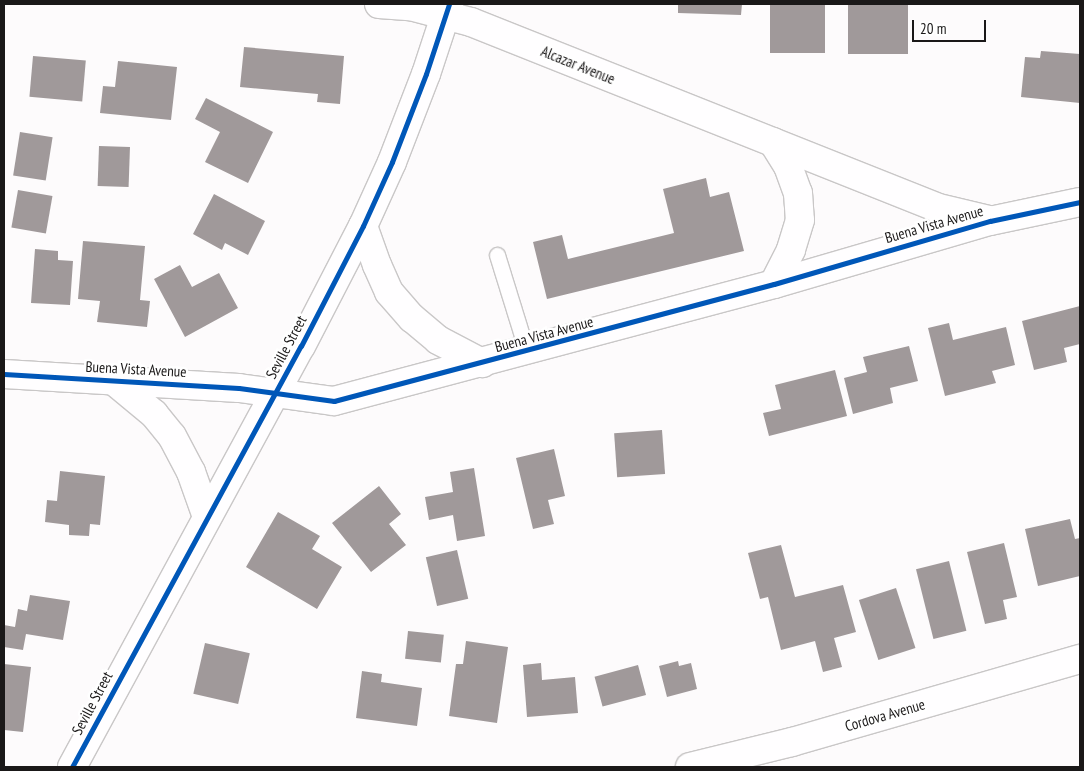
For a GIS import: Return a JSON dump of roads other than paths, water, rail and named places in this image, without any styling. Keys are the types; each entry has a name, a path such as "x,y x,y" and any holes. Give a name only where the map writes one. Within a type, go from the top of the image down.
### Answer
{"street":[{"name":"Alcazar Avenue","path":"379,4 447,9 471,22 935,207 990,221"},
{"name":"Seville Street","path":"72,767 276,393 364,226 396,153 426,74 447,9"},
{"path":"773,142 788,166 798,192 800,220 790,250 774,284"},
{"name":"Buena Vista Avenue","path":"4,374 239,388 334,401 527,352 774,284 990,221 1080,202"},
{"path":"364,226 389,292 412,318 438,340 482,363"},
{"path":"114,381 154,414 172,436 191,472 207,517"},
{"name":"Cordova Avenue","path":"690,767 792,742 1080,659"}],"lane":[{"path":"497,255 527,352"}]}
